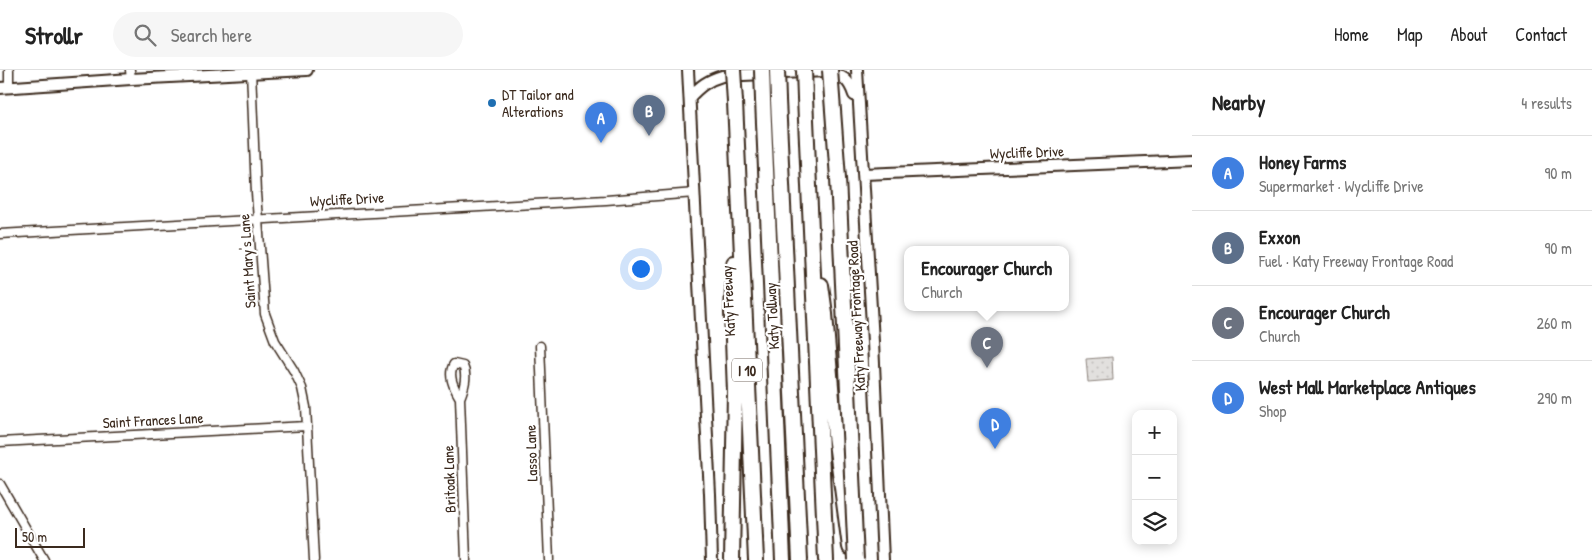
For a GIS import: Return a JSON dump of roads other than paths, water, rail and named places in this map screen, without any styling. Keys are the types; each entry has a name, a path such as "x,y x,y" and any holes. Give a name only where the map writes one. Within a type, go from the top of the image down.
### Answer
{"highway":[{"name":"Katy Freeway","path":"733,70 756,560"},
{"name":"Katy Tollway","path":"762,70 783,560"},
{"name":"Katy Tollway","path":"777,70 800,560"},
{"path":"804,70 826,560"},
{"path":"830,70 838,186 856,560"},
{"path":"732,560 735,392 732,313 738,180"},
{"path":"809,193 825,314 835,434 851,560"}],"main road":[{"path":"4,87 131,74 307,70"},
{"path":"688,70 712,560"},
{"name":"Katy Freeway Frontage Road","path":"857,70 858,108 864,174 882,560"},
{"path":"690,98 708,80 722,76 826,71 839,75 851,84 858,108"},
{"name":"Wycliffe Drive","path":"864,174 1192,160"}],"street":[{"path":"4,87 9,70"},
{"name":"Saint Mary's Lane","path":"251,72 258,219 265,314 275,341 294,371 302,388 306,407 314,560"},
{"name":"Wycliffe Drive","path":"0,234 606,200 695,193"},
{"name":"Lasso Lane","path":"540,346 548,560"},
{"name":"Britoak Lane","path":"460,398 466,560"},
{"name":"Saint Frances Lane","path":"0,442 307,426"},
{"path":"0,484 44,560"}],"place":[{"name":"DT Tailor and Alterations","path":"492,103"},
{"name":"Exxon","path":"649,136"},
{"name":"Honey Farms","path":"601,143"},
{"name":"Encourager Church","path":"987,368"},
{"name":"West Mall Marketplace Antiques","path":"995,449"}]}
